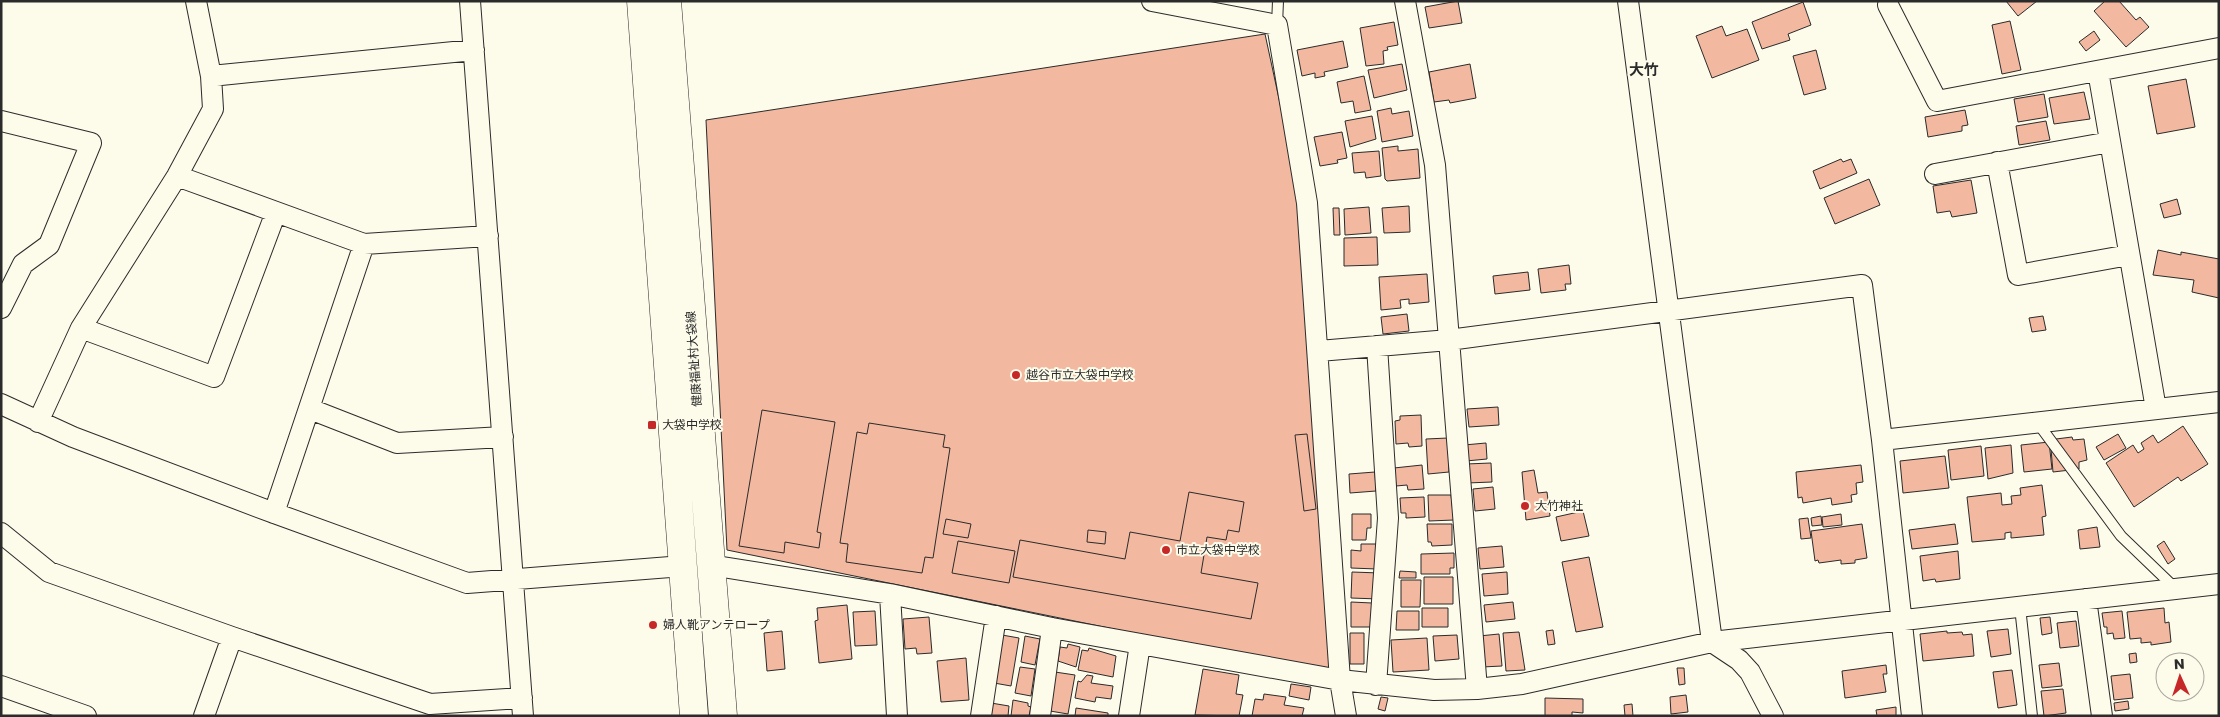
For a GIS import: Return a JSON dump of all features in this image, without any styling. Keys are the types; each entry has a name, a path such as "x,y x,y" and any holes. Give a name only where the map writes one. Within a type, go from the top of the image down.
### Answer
{"street":[{"path":"38,422 80,328 177,176 213,109 211,76 196,1"},
{"path":"1,533 49,572 232,637 430,704 523,707 470,1"},
{"path":"641,1 694,716"},
{"name":"健康福祉村大袋線","path":"667,1 723,716"},
{"path":"1152,1 1255,19 1276,25 1307,203 1319,351 1340,680 1346,716"},
{"path":"1405,1 1435,165 1477,689"},
{"path":"1628,1 1667,312 1712,642 1739,660 1750,672 1773,716"},
{"path":"1888,5 1937,101 2219,48"},
{"path":"211,76 474,50"},
{"path":"2098,71 2156,409"},
{"path":"1,121 91,143 49,245 22,264 1,308"},
{"path":"1935,174 2110,142"},
{"path":"1998,162 2018,275 2130,255"},
{"path":"177,176 364,244 488,236"},
{"path":"80,328 214,377 276,212"},
{"path":"274,513 364,244"},
{"path":"1319,351 1450,340 1862,285 1882,440 1912,716"},
{"path":"1376,684 1388,518 1377,346"},
{"path":"1882,440 2219,402"},
{"path":"1,404 38,422 274,513 467,583 683,566"},
{"path":"310,408 397,443 503,437"},
{"path":"710,565 890,594 1052,628 1340,680 1434,690 1477,689 1558,677 1712,642 2219,584"},
{"path":"890,594 897,716"},
{"path":"2086,599 2102,716"},
{"path":"981,716 996,616"},
{"path":"1040,716 1052,628"},
{"path":"204,716 232,637"},
{"path":"1129,716 1140,644"},
{"path":"1,686 86,716"}],"lane":[{"path":"1276,25 1278,1"},
{"path":"2037,422 2121,536 2174,588"},
{"path":"2020,607 2032,716"}],"building":[{"path":"1458,1 1462,23 1429,28 1425,7"},
{"path":"2006,1 2037,1 2018,16"},
{"path":"2105,1 2119,1 2136,20 2140,17 2149,27 2126,47 2094,11"},
{"path":"1803,2 1811,25 1788,34 1790,40 1762,49 1752,22"},
{"path":"2010,21 2021,70 2002,74 1992,25"},
{"path":"1394,22 1398,45 1387,47 1388,50 1383,51 1384,64 1366,66 1360,28"},
{"path":"1722,26 1726,36 1747,29 1759,60 1712,78 1696,36"},
{"path":"2094,31 2100,40 2086,51 2079,42"},
{"name":"越谷市立大袋中学校","path":"1265,34 1301,201 1334,674 727,550 706,120"},
{"path":"1343,41 1348,67 1324,72 1325,76 1315,78 1315,73 1302,76 1297,50"},
{"path":"1816,50 1826,89 1804,95 1793,56"},
{"path":"1402,64 1407,90 1374,98 1368,70"},
{"path":"1470,64 1476,98 1450,103 1449,100 1434,102 1429,72"},
{"path":"1364,76 1371,110 1355,113 1353,101 1341,103 1337,82"},
{"path":"2186,79 2195,127 2157,134 2148,86"},
{"path":"2084,92 2090,119 2054,124 2049,98"},
{"path":"2044,94 2048,117 2018,122 2014,99"},
{"path":"1391,108 1392,114 1409,111 1413,136 1382,142 1377,111"},
{"path":"1965,110 1968,125 1962,126 1962,131 1928,137 1925,117"},
{"path":"1372,116 1376,139 1350,147 1345,121"},
{"path":"2046,121 2050,140 2019,145 2016,126"},
{"path":"1342,132 1347,158 1337,160 1338,163 1320,166 1314,137"},
{"path":"1398,146 1398,151 1418,149 1420,178 1387,181 1385,179 1382,148"},
{"path":"1379,151 1381,176 1366,178 1365,172 1354,173 1352,153"},
{"path":"1841,159 1843,162 1851,159 1857,173 1820,189 1813,171"},
{"path":"1869,179 1880,205 1835,224 1824,198"},
{"path":"1971,180 1977,213 1952,217 1950,211 1937,213 1933,186"},
{"path":"2177,199 2181,214 2164,218 2160,204"},
{"path":"1409,206 1410,232 1384,233 1382,208"},
{"path":"1369,207 1371,233 1345,235 1344,209"},
{"path":"1333,208 1339,208 1340,235 1334,235"},
{"path":"1377,237 1378,265 1344,266 1344,238"},
{"path":"2158,250 2181,255 2181,252 2219,259 2219,298 2192,292 2194,280 2153,275"},
{"path":"1569,265 1571,284 1565,284 1566,290 1541,293 1538,269"},
{"path":"1528,272 1530,290 1495,294 1493,276"},
{"path":"1427,274 1429,302 1409,304 1409,299 1400,300 1401,308 1381,310 1379,277"},
{"path":"1407,314 1409,331 1383,334 1381,317"},
{"path":"2043,316 2046,330 2032,332 2029,318"},
{"path":"1498,407 1499,425 1469,427 1467,409"},
{"path":"762,410 835,422 817,532 821,533 819,548 785,542 784,553 739,546"},
{"path":"1421,415 1422,446 1409,447 1408,443 1396,444 1395,421 1400,420 1400,416"},
{"path":"869,423 945,435 943,447 950,448 933,558 925,557 922,573 846,562 848,544 840,543 857,432 867,434"},
{"path":"2183,426 2208,464 2181,481 2178,477 2134,507 2106,463 2133,445 2138,453 2144,449 2141,443 2153,435 2158,443"},
{"path":"1307,434 1316,509 1304,511 1295,435"},
{"path":"2118,434 2126,448 2104,460 2096,447"},
{"path":"2072,437 2073,440 2084,439 2087,460 2079,462 2079,469 2053,472 2051,449 2057,449 2056,439"},
{"path":"1448,438 1449,472 1428,474 1426,439"},
{"path":"2049,442 2052,469 2024,472 2021,445"},
{"path":"1486,443 1487,459 1466,461 1464,445"},
{"path":"2011,445 2013,473 1988,479 1985,448"},
{"path":"1981,446 1984,476 1951,480 1948,450"},
{"path":"1945,456 1949,488 1903,493 1900,461"},
{"path":"1491,463 1492,482 1467,483 1466,464"},
{"path":"1422,465 1424,489 1408,490 1407,485 1396,486 1394,468"},
{"path":"1861,465 1863,482 1856,483 1857,494 1851,495 1852,502 1832,505 1831,498 1803,503 1802,497 1798,498 1796,472"},
{"path":"1534,470 1538,493 1547,492 1550,516 1526,520 1522,472"},
{"path":"1375,472 1376,491 1350,493 1349,474"},
{"path":"2042,485 2046,516 2042,517 2044,535 2011,538 2011,532 2005,533 2005,539 1972,542 1967,497 2001,493 2002,505 2012,504 2011,496 2021,495 2020,488"},
{"path":"1493,487 1495,509 1475,511 1473,489"},
{"name":"市立大袋中学校","path":"1189,492 1244,502 1239,532 1228,530 1226,540 1207,537 1201,573 1258,583 1251,619 1013,577 1020,540 1125,559 1130,532 1180,541"},
{"path":"1428,495 1451,495 1454,520 1429,521"},
{"path":"1424,497 1425,517 1406,518 1406,513 1401,513 1400,498"},
{"path":"1583,511 1589,536 1561,541 1556,517"},
{"path":"1352,514 1371,514 1371,528 1367,528 1366,540 1352,540"},
{"path":"1841,514 1842,525 1823,527 1822,517"},
{"path":"1821,516 1822,525 1812,526 1811,518"},
{"path":"1808,518 1811,538 1801,539 1799,519"},
{"path":"946,519 971,524 968,538 943,534"},
{"path":"1427,524 1452,524 1452,545 1432,546 1431,542 1428,542"},
{"path":"1862,524 1867,558 1855,560 1855,563 1841,564 1841,560 1819,563 1818,560 1815,561 1811,531"},
{"path":"1955,524 1958,544 1912,549 1909,530"},
{"path":"2097,527 2100,547 2080,549 2078,530"},
{"path":"1088,530 1106,532 1105,544 1087,542"},
{"path":"958,541 1015,551 1009,583 952,573"},
{"path":"2164,541 2175,559 2168,564 2157,546"},
{"path":"1361,544 1378,544 1377,569 1351,568 1351,550 1361,551"},
{"path":"1502,546 1504,567 1480,569 1478,548"},
{"path":"1958,551 1960,579 1936,582 1935,579 1923,581 1920,556"},
{"path":"1454,553 1454,568 1450,568 1450,574 1421,574 1421,554"},
{"path":"1589,557 1603,627 1576,632 1562,562"},
{"path":"1400,571 1416,572 1416,578 1399,578"},
{"path":"1352,572 1380,573 1379,599 1351,598"},
{"path":"1507,572 1508,594 1484,596 1482,574"},
{"path":"1424,577 1453,577 1453,604 1424,604"},
{"path":"1401,580 1421,580 1420,607 1401,607"},
{"path":"1351,602 1372,603 1372,627 1351,627"},
{"path":"1513,602 1515,619 1486,622 1484,605"},
{"path":"847,605 852,659 819,663 815,621 818,620 817,608"},
{"path":"1422,608 1448,608 1448,627 1422,627"},
{"path":"2164,608 2165,623 2169,622 2171,642 2151,645 2151,642 2141,643 2141,638 2130,639 2127,612"},
{"path":"875,611 877,645 855,646 853,612"},
{"path":"1397,611 1419,611 1419,630 1396,630"},
{"path":"2122,611 2125,638 2114,639 2113,633 2107,634 2107,627 2104,627 2102,613"},
{"path":"929,617 932,653 917,654 916,648 905,649 903,619"},
{"path":"2050,617 2052,633 2042,635 2040,618"},
{"path":"2076,621 2079,646 2060,648 2057,623"},
{"path":"2008,629 2011,654 1991,657 1987,631"},
{"path":"1553,630 1555,644 1548,645 1546,631"},
{"path":"782,631 785,669 767,671 764,633"},
{"path":"1947,631 1947,633 1962,632 1963,635 1972,634 1974,656 1923,661 1920,634"},
{"path":"1519,632 1525,670 1506,671 1503,633"},
{"path":"1350,633 1364,633 1364,664 1350,664"},
{"path":"1499,634 1502,666 1482,667 1479,636"},
{"path":"1002,635 1019,638 1011,686 994,683"},
{"path":"1457,635 1459,659 1435,661 1433,636"},
{"path":"1025,636 1040,639 1035,665 1021,662"},
{"path":"1427,638 1429,670 1393,672 1391,640"},
{"path":"1068,644 1080,647 1076,667 1058,661 1060,647 1067,648"},
{"path":"1089,648 1116,656 1113,677 1078,670 1082,650 1088,651"},
{"path":"2136,653 2137,662 2130,663 2129,654"},
{"path":"966,658 969,700 941,702 937,661"},
{"path":"2059,663 2062,686 2042,688 2039,665"},
{"path":"1886,665 1887,674 1883,674 1886,692 1845,698 1842,671"},
{"path":"1020,667 1035,669 1031,696 1015,693"},
{"path":"1677,668 1684,668 1685,684 1679,685"},
{"path":"1203,669 1239,675 1236,694 1243,695 1239,716 1195,715"},
{"path":"2012,670 2017,705 1998,708 1993,672"},
{"path":"1055,672 1075,675 1068,714 1050,711"},
{"path":"2130,674 2133,698 2114,700 2111,676"},
{"path":"1087,675 1093,676 1091,683 1113,686 1111,699 1096,697 1095,702 1075,698 1078,681 1081,682"},
{"path":"1291,684 1311,687 1309,700 1289,696"},
{"path":"2063,689 2066,713 2044,716 2041,691"},
{"path":"1264,694 1286,697 1284,705 1304,708 1302,716 1252,716 1255,699 1263,700"},
{"path":"1686,695 1688,712 1671,714 1670,697"},
{"path":"1381,697 1388,698 1385,711 1378,709"},
{"path":"1545,698 1583,699 1583,713 1572,712 1572,716 1545,716"},
{"path":"1013,700 1028,703 1028,706 1031,707 1029,716 1011,716"},
{"path":"2128,701 2129,709 2115,711 2114,703"},
{"path":"991,703 1009,706 1008,716 989,716"},
{"path":"1632,704 1633,716 1625,716 1624,705"},
{"path":"1896,707 1896,716 1877,716 1876,710"},
{"path":"1076,708 1108,713 1108,716 1075,716"}],"place":[{"name":"越谷市立大袋中学校","path":"1016,375"},
{"name":"大袋中学校","path":"652,425"},
{"name":"大竹神社","path":"1525,506"},
{"name":"市立大袋中学校","path":"1166,550"},
{"name":"婦人靴アンテロープ","path":"653,625"}],"district":[{"name":"大竹","path":"1644,70"}]}
